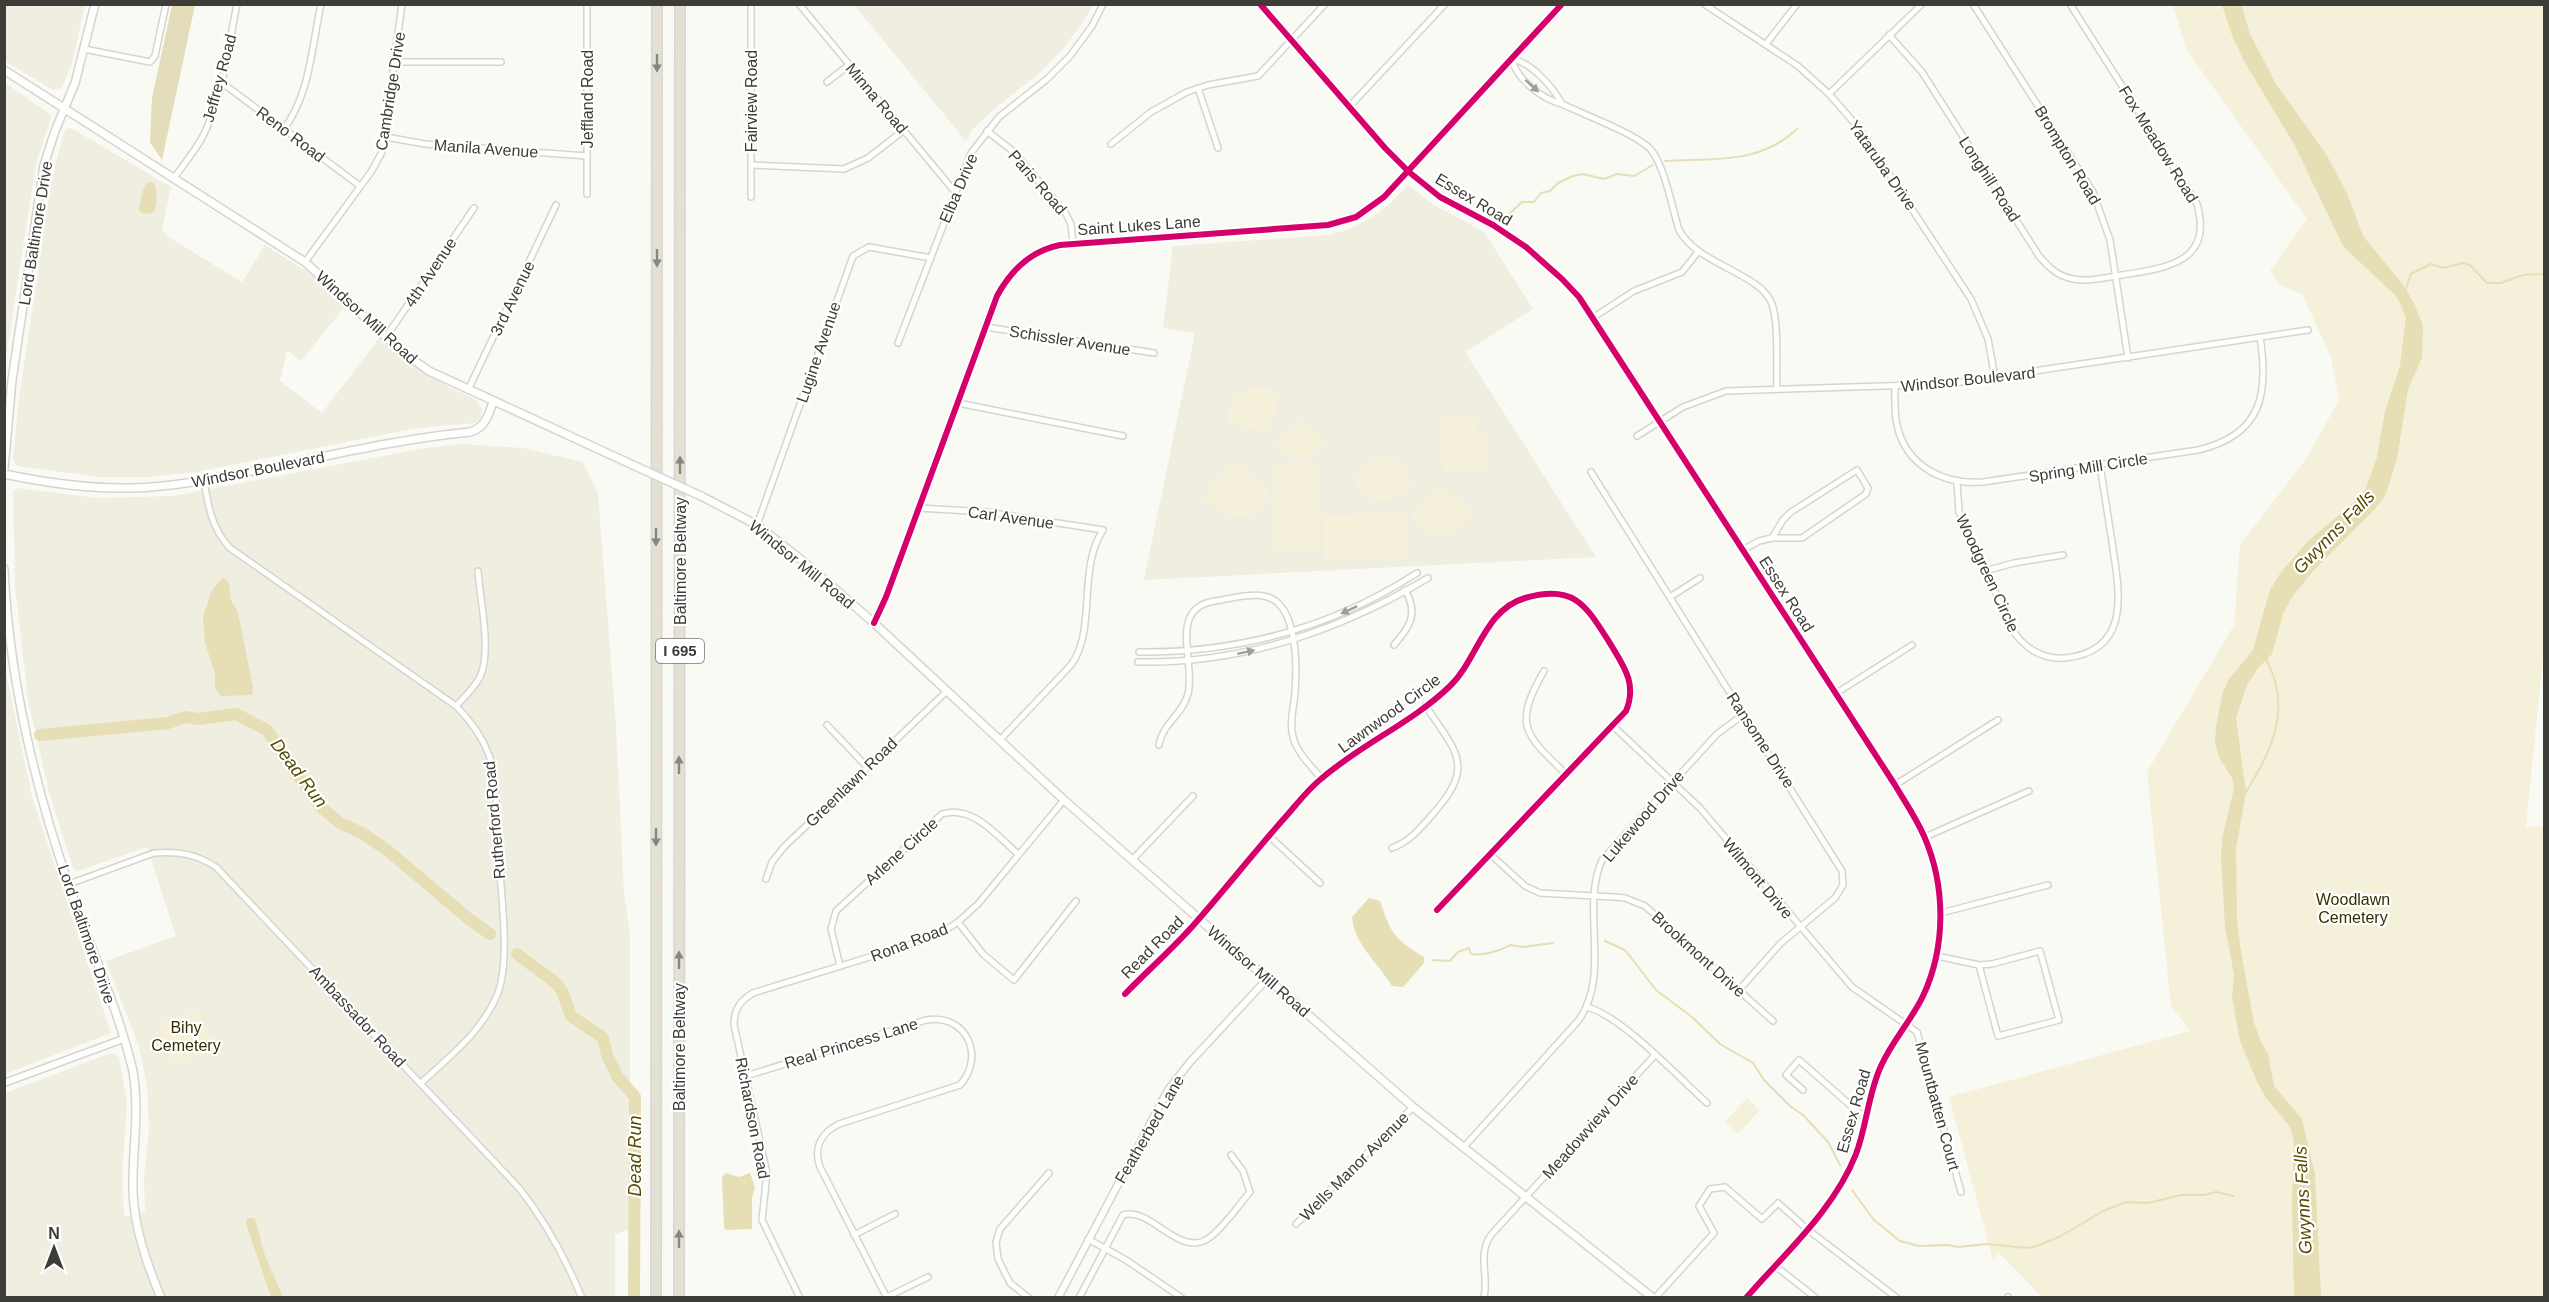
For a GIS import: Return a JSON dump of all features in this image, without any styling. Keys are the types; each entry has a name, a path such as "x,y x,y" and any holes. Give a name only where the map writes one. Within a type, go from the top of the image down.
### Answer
{"highway":[{"name":"Baltimore Beltway","path":"656,1298 657,4"},
{"name":"Baltimore Beltway","path":"679,1298 680,4"}],"main road":[{"name":"Lord Baltimore Drive","path":"4,469 11,388 41,184 48,149 75,83 95,4"},
{"name":"Windsor Mill Road","path":"4,70 305,262 412,360 468,390 701,496 757,525 874,623 1064,800 1413,1107 1654,1298"},
{"name":"Windsor Boulevard","path":"4,474 64,485 97,488 150,487 204,481 389,443 475,431 485,423 494,402"},
{"name":"Lord Baltimore Drive","path":"4,569 11,645 25,731 40,795 134,1071 138,1108 133,1176 134,1208 141,1243 160,1298"}],"street":[{"path":"84,49 150,62 155,56 166,4"},
{"name":"Jeffrey Road","path":"174,178 202,136 215,105 237,4"},
{"path":"284,129 301,99 321,4"},
{"name":"Cambridge Drive","path":"305,262 378,161 386,137 402,4"},
{"name":"Jeffland Road","path":"587,4 587,194"},
{"name":"Fairview Road","path":"751,4 751,197"},
{"name":"Minna Road","path":"799,4 955,192"},
{"name":"Elba Drive","path":"898,344 971,153 987,130 1007,109 1047,79 1070,56 1092,26 1103,4"},
{"name":"Essex Road","path":"1260,4 1409,172 1440,197 1501,230 1526,247 1562,279 1594,317 1895,785 1925,837 1934,867 1941,913 1936,956 1924,994 1880,1066 1850,1168 1836,1192 1807,1229 1746,1298"},
{"path":"1111,144 1162,105 1198,88 1258,76 1325,4"},
{"path":"1349,107 1445,4"},
{"name":"Saint Lukes Lane","path":"874,623 882,608 997,297 1013,271 1036,253 1049,247 1073,243 1328,225 1344,222 1367,211 1409,172 1562,4"},
{"name":"Yataruba Drive","path":"1704,4 1798,66 1829,94 1870,143 1971,299 1988,339 1995,378"},
{"path":"1766,44 1797,4"},
{"path":"1829,94 1922,4"},
{"name":"Brompton Road","path":"1973,4 2093,192 2106,225 2128,358"},
{"name":"Fox Meadow Road","path":"2070,4 2194,197 2199,212 2197,240 2183,259 2161,269 2115,276"},
{"name":"Longhill Road","path":"1889,35 1922,72 2046,264 2053,271 2072,279 2092,280 2115,276"},
{"path":"1562,104 1556,92 1522,60 1512,59 1514,70 1548,100 1562,104 1639,140 1650,148 1658,164 1684,239 1698,252 1759,287 1771,302 1775,316 1777,389"},
{"path":"395,62 501,62"},
{"path":"827,82 849,65"},
{"name":"Reno Road","path":"221,82 360,186"},
{"path":"1198,88 1218,148"},
{"path":"751,165 844,169 868,158 904,130"},
{"name":"Paris Road","path":"987,130 1014,152 1065,212 1071,224 1073,243"},
{"name":"Manila Avenue","path":"386,137 425,144 587,156"},
{"name":"3rd Avenue","path":"468,390 556,206"},
{"name":"4th Avenue","path":"386,337 474,207"},
{"name":"Lugine Avenue","path":"757,525 853,256 858,251 869,247 931,258"},
{"path":"1594,317 1634,291 1682,272 1698,252"},
{"name":"Schissler Avenue","path":"986,327 1154,353"},
{"name":"Windsor Boulevard","path":"1637,436 1683,407 1726,391 1933,386 2308,330"},
{"name":"Spring Mill Circle","path":"1895,387 1896,422 1905,446 1923,466 1957,483 1983,482 2198,450 2219,444 2249,421 2262,397 2265,375 2260,338"},
{"path":"958,403 1123,436"},
{"name":"Woodgreen Circle","path":"1957,483 1959,512 2012,629 2023,644 2030,649 2051,658 2061,658 2084,654 2103,641 2116,620 2119,599 2100,465"},
{"path":"1743,550 1759,541 1772,538 1802,538 1866,494 1868,488 1857,470 1791,512 1772,538"},
{"name":"Ransome Drive","path":"1591,472 1842,871 1843,885 1839,892 1781,943 1739,990"},
{"name":"Rutherford Road","path":"204,481 212,520 222,541 230,549 456,706 482,740 492,769 503,962 498,992 486,1017 471,1036 421,1083"},
{"name":"Carl Avenue","path":"919,507 987,512 1103,530 1093,550 1082,639 1077,656 999,741"},
{"path":"1985,572 2014,563 2063,555"},
{"path":"456,706 476,684 483,667 484,646 478,571"},
{"path":"1139,652 1187,651 1240,644 1291,632 1338,615 1401,584 1417,573"},
{"path":"1138,662 1188,661 1242,653 1292,641 1340,624 1428,578"},
{"path":"1670,597 1700,578"},
{"path":"1394,645 1412,620 1413,606 1401,584"},
{"name":"Lawnwood Circle","path":"1199,920 1321,778 1425,705 1458,678 1487,629 1504,608 1524,598 1559,594 1575,598 1583,604 1628,673 1631,681 1631,697 1626,711 1437,910"},
{"path":"1159,745 1164,731 1187,695 1188,620 1197,608 1210,602 1256,596 1270,597 1281,605 1291,632 1296,672 1292,735 1299,751 1321,778"},
{"path":"1835,694 1912,645"},
{"path":"1544,671 1528,703 1526,721 1535,745 1566,774"},
{"name":"Greenlawn Road","path":"766,879 772,862 783,847 946,692"},
{"path":"1392,848 1414,836 1448,797 1456,784 1458,767 1455,751 1425,705"},
{"name":"Lukewood Drive","path":"1463,1148 1578,1021 1587,1007 1593,979 1596,877 1602,860 1717,734 1744,714"},
{"path":"1895,785 1998,720"},
{"path":"827,725 867,767"},
{"name":"Wilmont Drive","path":"1613,726 1700,808 1799,928 1852,987 1907,1025"},
{"path":"1925,837 2030,792"},
{"path":"1133,859 1193,796"},
{"name":"Rona Road","path":"807,976 931,937 958,922 978,904 1064,800"},
{"name":"Arlene Circle","path":"840,966 831,929 836,910 942,814 955,811 969,814 1018,854"},
{"path":"1269,836 1320,883"},
{"name":"Ambassador Road","path":"69,884 154,853 184,853 204,860 230,880 519,1188 542,1218 562,1253 582,1298"},
{"name":"Brookmont Drive","path":"1490,854 1519,881 1533,890 1549,894 1625,898 1645,906 1773,1021"},
{"path":"1941,913 2048,885"},
{"path":"958,922 983,954 1014,981 1076,902"},
{"name":"Read Road","path":"1125,994 1199,920"},
{"path":"1936,956 1979,965 1992,964 2040,951 2059,1020 1998,1036 1979,965"},
{"name":"Richardson Road","path":"800,1298 762,1220 767,1173 734,1025 739,1003 753,993 807,976"},
{"name":"Featherbed Lane","path":"1058,1298 1167,1090 1267,979"},
{"path":"1587,1007 1598,1010 1616,1021 1707,1103"},
{"name":"Real Princess Lane","path":"746,1076 926,1020 945,1019 962,1029 971,1051 972,1062 967,1077 960,1084 839,1124 824,1133 817,1149 820,1167 887,1297"},
{"name":"Mountbatten Court","path":"1907,1025 1917,1032 1921,1042 1961,1192"},
{"path":"4,1083 123,1039"},
{"name":"Meadowview Drive","path":"1484,1298 1486,1278 1483,1251 1486,1242 1654,1056"},
{"path":"1803,1090 1786,1075 1799,1060 1866,1119"},
{"name":"Wells Manor Avenue","path":"1296,1224 1413,1107"},
{"path":"1079,1298 1120,1218 1130,1214 1181,1240 1196,1243 1209,1238 1250,1192 1243,1171 1231,1155"},
{"path":"1029,1298 1010,1283 998,1259 996,1242 1005,1222 1048,1173"},
{"path":"1654,1298 1714,1233 1699,1206 1710,1189 1725,1187 1762,1219 1778,1203 1807,1229 1897,1298"},
{"path":"854,1235 895,1214"},
{"path":"1088,1239 1106,1248 1182,1298"},
{"path":"1774,1265 1816,1298"},
{"path":"887,1297 928,1277"}],"shaded area":[{"path":"4,5 85,5 72,63 62,88 53,90 5,61"},
{"path":"172,5 195,5 162,160 150,142 152,98"},
{"path":"854,5 1093,5 1064,48 1042,71 994,109 972,130 966,141"},
{"path":"5,83 50,114 51,118 36,163 5,364"},
{"path":"71,128 171,187 162,230 170,238 242,282 265,245 306,271 347,304 301,361 287,350 280,381 322,413 380,337 414,367 475,399 482,409 480,419 476,423 416,428 196,472 150,477 98,477 17,466 13,460 18,405 51,184 63,135 66,129"},
{"path":"1408,185 1434,205 1484,232 1533,309 1465,352 1596,557 1144,580 1195,333 1163,328 1173,246 1329,235 1347,230 1371,218 1392,202"},
{"path":"462,444 523,448 583,462 598,494 616,727 624,892 630,935 630,1229 615,1234 615,1297 5,1298 5,1093 111,1053 119,1057 127,1104 122,1175 124,1217 145,1212 144,1176 149,1128 147,1086 140,1050 106,961 176,936 147,847 78,871 73,868 49,792 28,700 15,585 13,491 18,488 97,498 174,496 419,449"},
{"path":"5,668 32,797 111,1033 5,1074"}],"green space":[{"name":"Woodlawn Cemetery","path":"2173,5 2544,5 2544,648 2526,827 2544,826 2544,1297 2042,1297 1999,1253 1993,1260 1949,1097 2190,1031 2171,1006 2147,772 2234,625 2240,545 2306,459 2339,400 2331,357 2302,294 2280,285 2270,271 2307,219 2186,49"},
{"path":"1260,387 1270,388 1279,394 1271,428 1266,431 1228,423 1232,402 1246,390"},
{"path":"1474,414 1475,435 1486,434 1489,471 1443,474 1438,417"},
{"path":"1305,420 1325,441 1308,459 1295,460 1276,445 1298,421"},
{"path":"1380,455 1392,456 1414,481 1401,495 1384,501 1371,499 1354,484 1362,466"},
{"path":"1273,463 1320,464 1320,551 1272,550"},
{"path":"1230,464 1236,464 1270,491 1265,503 1250,516 1241,517 1221,511 1203,497"},
{"path":"1443,487 1473,513 1458,531 1443,537 1427,532 1410,516 1436,488"},
{"path":"1406,512 1408,557 1325,561 1323,516"},
{"name":"Bihy Cemetery","path":"199,1009 213,1050 172,1065 159,1024"},
{"path":"1747,1098 1760,1110 1738,1134 1725,1122"}],"water":[{"name":"Gwynns Falls","path":"2241,4 2250,34 2276,84 2326,154 2347,193 2363,236 2404,286 2423,326 2422,358 2408,389 2397,459 2385,496 2314,570 2292,597 2283,614 2272,654 2258,668 2247,685 2236,718 2246,792 2236,849 2237,919 2240,946 2254,1023 2268,1054 2274,1086 2302,1119 2315,1174 2321,1297 2294,1297 2292,1202 2294,1143 2292,1132 2266,1098 2240,1041 2232,997 2234,974 2225,927 2221,858 2222,839 2234,788 2232,778 2220,759 2215,744 2216,727 2222,695 2229,679 2253,650 2270,590 2281,572 2308,541 2359,498 2366,488 2377,457 2385,411 2400,366 2406,317 2397,297 2343,246 2294,144 2244,61 2233,38 2222,5"},
{"path":"148,182 154,183 157,201 154,212 147,214 140,212 139,209 143,190"},
{"path":"223,577 229,583 231,600 238,612 253,687 252,695 221,696 215,689 215,674 205,643 203,617 212,590"},
{"path":"1369,898 1380,901 1395,935 1424,957 1424,963 1403,987 1392,986 1357,936 1352,917"},
{"path":"726,1173 739,1177 750,1173 755,1187 752,1198 752,1229 726,1230 724,1228 722,1177"},
{"path":"247,1218 254,1218 256,1221 264,1253 283,1297 271,1297 246,1224"}],"waterway":[{"path":"1665,161 1718,159 1751,154 1782,141 1797,129"},
{"path":"1506,217 1522,202 1534,202 1541,193 1550,191 1558,183 1573,176 1583,174 1604,179 1617,174 1634,176 1653,165"},
{"path":"2405,291 2411,274 2431,264 2443,268 2463,263 2470,265 2487,283 2501,283 2523,275 2544,274"},
{"path":"2246,792 2264,761 2276,729 2278,696 2267,661"},
{"name":"Dead Run","path":"40,735 168,723 185,717 199,719 236,714 267,730 321,807 340,823 362,833 387,850 490,934"},
{"path":"1605,941 1625,950 1656,990 1692,1017 1720,1044 1753,1063 1764,1080 1790,1106 1803,1115 1828,1142 1840,1165"},
{"path":"1432,960 1450,961 1458,952 1469,948 1471,954 1481,954 1510,945 1523,947 1553,943"},
{"name":"Dead Run","path":"517,954 556,983 562,991 571,1016 603,1038 607,1055 617,1076 635,1097 634,1298"},
{"path":"1852,1190 1874,1220 1900,1241 1919,1246 1958,1247 1987,1244 2027,1248 2037,1246 2061,1236 2103,1211 2126,1202 2148,1203 2181,1195 2204,1195 2216,1192 2234,1196"}],"cycle path":[{"path":"1260,4 1385,148 1409,172 1440,197 1493,225 1526,247 1579,297 1895,785 1924,836 1936,875 1940,916 1939,937 1931,977 1918,1005 1881,1066 1873,1087 1860,1143 1847,1174 1822,1212 1746,1298"},
{"path":"874,623 886,597 997,296 1022,263 1039,252 1060,245 1328,225 1356,217 1384,197 1562,4"},
{"path":"1125,994 1190,930 1305,794 1336,766 1419,711 1450,686 1460,675 1483,636 1500,613 1511,604 1541,594 1555,594 1576,600 1592,616 1623,665 1630,691 1626,711 1437,910"}]}
